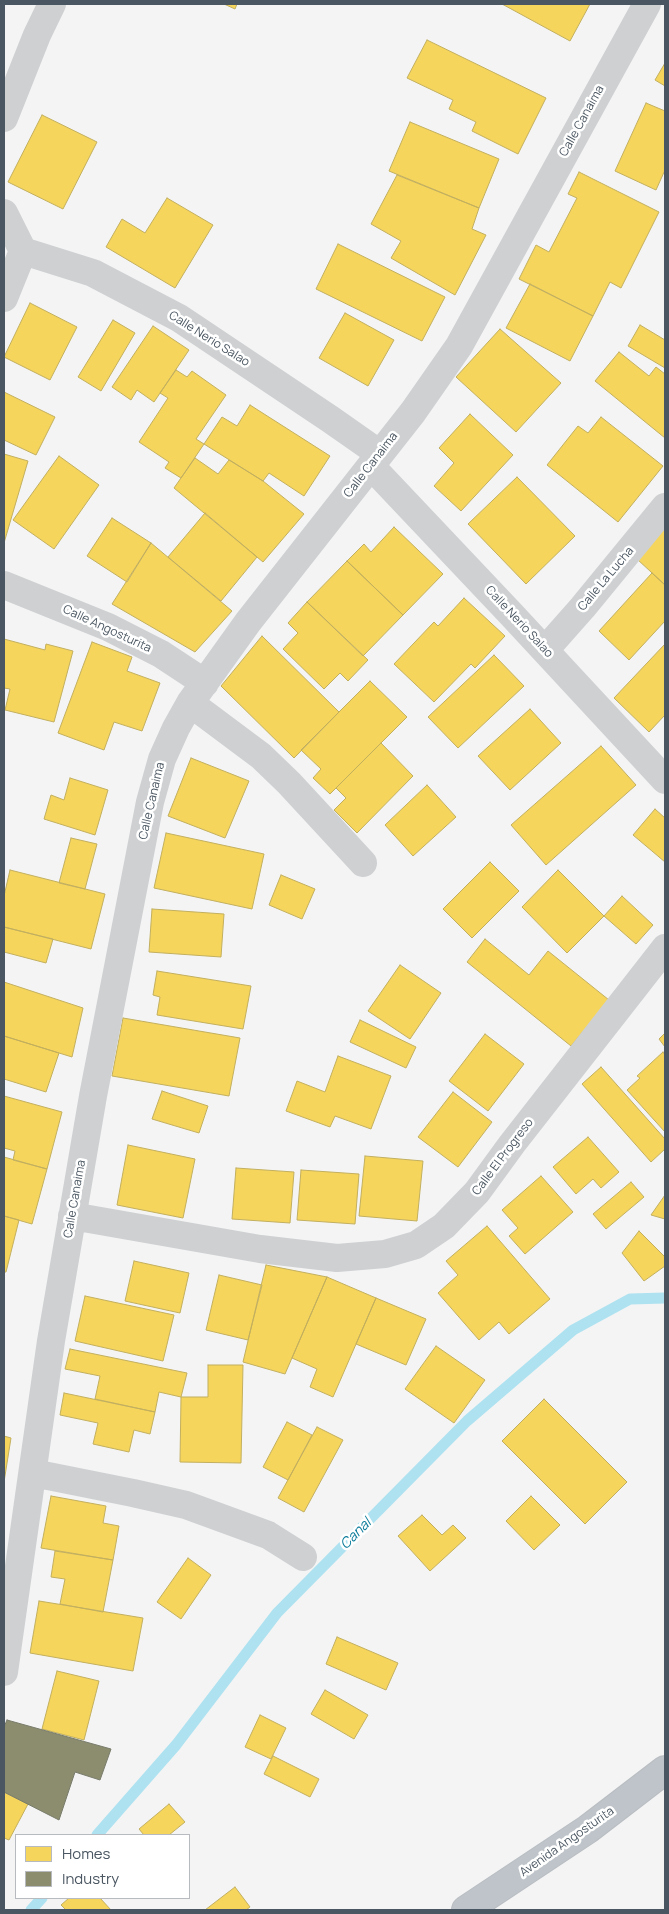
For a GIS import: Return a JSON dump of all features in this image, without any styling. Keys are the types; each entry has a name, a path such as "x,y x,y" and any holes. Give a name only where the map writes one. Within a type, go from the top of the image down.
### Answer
{"highway":[{"name":"Avenida Angosturita","path":"466,1910 588,1829 665,1770"}],"street":[{"path":"4,118 52,4"},
{"name":"Calle Canaima","path":"4,1672 50,1341 93,1096 150,802 162,759 176,728 248,622 413,412 459,346 647,4"},
{"path":"4,213 23,251 4,298"},
{"name":"Calle Nerio Salao","path":"23,251 93,273 179,318 322,413 375,460 545,650 665,780"},
{"name":"Calle La Lucha","path":"545,650 665,507"},
{"name":"Calle Angosturita","path":"4,585 108,627 161,654 289,783 363,863"},
{"name":"Calle El Progreso","path":"72,1216 260,1249 337,1258 385,1254 416,1245 444,1226 477,1192 512,1144 665,948"},
{"path":"33,1473 186,1505 268,1535 303,1557"}],"building: Homes":[{"path":"224,4 237,4 235,9"},
{"path":"502,4 590,4 570,41"},
{"path":"427,40 546,98 518,154 472,131 476,122 449,109 453,100 407,78"},
{"path":"665,63 665,86 655,80"},
{"path":"646,103 665,111 665,170 656,190 615,171"},
{"path":"42,115 97,142 63,209 8,182"},
{"path":"410,122 499,159 479,208 389,171"},
{"path":"579,172 659,212 621,288 610,282 593,316 519,279 536,245 549,252 577,198 568,194"},
{"path":"397,175 479,208 472,229 486,235 455,295 391,258 401,241 371,224"},
{"path":"167,198 213,225 175,288 106,247 122,219 145,233"},
{"path":"338,244 445,297 422,341 316,289"},
{"path":"530,284 593,316 570,361 506,328"},
{"path":"30,303 77,327 50,380 4,357"},
{"path":"345,313 394,340 368,386 319,358"},
{"path":"113,320 135,333 101,391 78,377"},
{"path":"640,325 665,340 665,368 628,346"},
{"path":"153,326 189,350 154,402 137,390 131,400 112,387"},
{"path":"500,329 561,383 516,432 456,377"},
{"path":"619,352 649,376 656,367 665,374 665,438 595,381"},
{"path":"176,370 187,377 192,371 226,395 196,439 204,444 181,478 165,468 169,462 139,442 168,398 160,393"},
{"path":"4,392 55,417 36,455 4,440"},
{"path":"250,405 330,456 304,496 269,473 263,481 204,444 222,417 237,426"},
{"path":"470,414 513,455 461,511 434,486 454,463 439,448"},
{"path":"601,417 663,466 618,522 547,465 578,426 588,433"},
{"path":"4,454 28,461 4,543"},
{"path":"59,456 99,485 54,549 13,520"},
{"path":"195,458 218,474 229,460 263,481 304,514 263,562 174,488"},
{"path":"517,477 575,536 526,584 468,524"},
{"path":"205,513 257,557 221,601 168,557"},
{"path":"112,518 151,543 127,582 87,556"},
{"path":"394,527 443,574 403,615 347,561 364,544 371,552"},
{"path":"665,528 665,585 637,559"},
{"path":"151,543 232,611 195,652 112,604"},
{"path":"347,561 403,615 363,656 307,602"},
{"path":"652,573 665,585 665,621 629,660 599,631"},
{"path":"464,598 505,636 475,668 471,664 434,702 394,664 434,622 438,626"},
{"path":"307,602 368,660 348,681 340,673 324,689 283,649 298,633 288,623"},
{"path":"262,636 339,712 294,758 221,686"},
{"path":"4,639 45,650 46,644 73,651 54,722 5,710 10,689 4,688"},
{"path":"92,642 132,657 127,671 160,683 142,731 114,722 104,750 58,733"},
{"path":"665,644 665,715 649,732 614,698"},
{"path":"494,655 524,686 458,748 428,717"},
{"path":"370,681 407,717 330,794 313,778 321,769 301,750"},
{"path":"530,709 561,743 510,790 478,756"},
{"path":"381,743 413,776 357,833 334,810 346,798 336,788"},
{"path":"601,746 636,785 546,865 511,825"},
{"path":"191,758 249,781 225,838 168,816"},
{"path":"70,778 108,790 95,835 44,819 51,795 64,800"},
{"path":"427,785 456,817 413,856 385,825"},
{"path":"655,809 665,818 665,862 633,835"},
{"path":"166,833 264,854 252,909 154,888"},
{"path":"71,838 97,844 85,889 59,883"},
{"path":"490,862 519,891 472,938 443,909"},
{"path":"10,870 105,894 91,949 4,927 4,896"},
{"path":"558,870 604,916 567,953 522,907"},
{"path":"281,875 315,889 302,919 269,905"},
{"path":"622,896 653,925 636,944 604,916"},
{"path":"152,909 224,914 221,957 149,952"},
{"path":"4,927 53,939 46,963 4,952"},
{"path":"485,939 529,975 548,951 609,1000 571,1046 467,962"},
{"path":"400,965 441,993 410,1039 368,1011"},
{"path":"157,971 251,986 243,1029 157,1015 160,997 153,995"},
{"path":"4,982 83,1008 72,1057 4,1036"},
{"path":"123,1018 240,1038 229,1096 112,1076"},
{"path":"360,1020 416,1047 406,1068 350,1042"},
{"path":"665,1033 665,1047 659,1039"},
{"path":"485,1034 524,1064 488,1111 449,1081"},
{"path":"4,1036 59,1053 46,1092 4,1079"},
{"path":"663,1052 665,1055 665,1132 627,1090 640,1078 637,1076"},
{"path":"338,1056 391,1076 371,1129 335,1116 330,1127 286,1111 297,1081 325,1092"},
{"path":"601,1067 665,1139 665,1149 651,1162 582,1084"},
{"path":"162,1091 208,1106 199,1133 152,1119"},
{"path":"453,1092 492,1122 458,1167 418,1137"},
{"path":"4,1096 62,1112 47,1169 13,1160 15,1151 4,1148"},
{"path":"588,1137 619,1172 601,1188 593,1179 576,1194 553,1167"},
{"path":"128,1145 195,1159 183,1218 117,1205"},
{"path":"365,1156 423,1161 417,1221 359,1216"},
{"path":"4,1157 47,1169 32,1224 4,1216"},
{"path":"236,1168 294,1172 290,1223 232,1219"},
{"path":"301,1170 359,1174 355,1224 297,1220"},
{"path":"541,1176 573,1212 525,1254 509,1236 518,1228 502,1210"},
{"path":"631,1182 644,1197 606,1229 593,1214"},
{"path":"665,1195 665,1219 651,1215"},
{"path":"4,1216 19,1220 6,1272 4,1272"},
{"path":"487,1226 550,1299 509,1334 499,1322 479,1340 438,1293 458,1275 446,1261"},
{"path":"639,1231 665,1257 665,1266 644,1281 622,1253"},
{"path":"134,1261 189,1273 180,1313 125,1301"},
{"path":"266,1265 327,1277 285,1374 243,1362"},
{"path":"219,1275 262,1285 248,1340 206,1330"},
{"path":"327,1277 376,1298 333,1397 310,1387 317,1369 292,1358"},
{"path":"85,1296 174,1315 163,1361 75,1341"},
{"path":"376,1298 426,1319 406,1365 356,1344"},
{"path":"436,1346 485,1380 454,1423 405,1389"},
{"path":"70,1349 187,1373 181,1397 159,1392 155,1412 95,1399 100,1376 65,1369"},
{"path":"208,1365 243,1365 241,1463 180,1462 181,1397 208,1397"},
{"path":"64,1393 155,1412 150,1434 134,1430 129,1452 93,1444 98,1423 60,1415"},
{"path":"544,1399 627,1482 585,1524 502,1441"},
{"path":"287,1422 312,1435 288,1480 263,1467"},
{"path":"317,1427 343,1440 304,1512 278,1498"},
{"path":"4,1436 11,1438 4,1482"},
{"path":"51,1496 106,1506 103,1523 119,1526 113,1560 41,1548"},
{"path":"531,1496 560,1525 534,1550 506,1521"},
{"path":"422,1515 442,1535 453,1525 466,1538 430,1571 398,1536"},
{"path":"55,1551 113,1560 103,1612 60,1604 65,1579 51,1577"},
{"path":"188,1558 211,1575 181,1619 157,1602"},
{"path":"39,1601 143,1618 133,1671 30,1653"},
{"path":"337,1637 398,1663 386,1690 326,1664"},
{"path":"57,1671 99,1681 84,1740 42,1729"},
{"path":"325,1690 368,1715 354,1739 311,1714"},
{"path":"260,1715 286,1728 271,1759 245,1747"},
{"path":"273,1756 319,1779 310,1797 264,1774"},
{"path":"4,1792 28,1804 9,1840 4,1838"},
{"path":"169,1804 185,1822 170,1834 143,1834 139,1829"},
{"path":"235,1887 250,1907 246,1910 205,1910"},
{"path":"68,1899 101,1899 111,1910 66,1910 61,1905"}],"building: Industry":[{"path":"7,1720 111,1749 100,1780 75,1772 59,1820 4,1792 4,1727"}],"waterway":[{"name":"Canal","path":"98,1834 176,1745 277,1613 467,1421 573,1330 630,1299 665,1298"},
{"name":"Canal","path":"31,1910 41,1899"}]}
